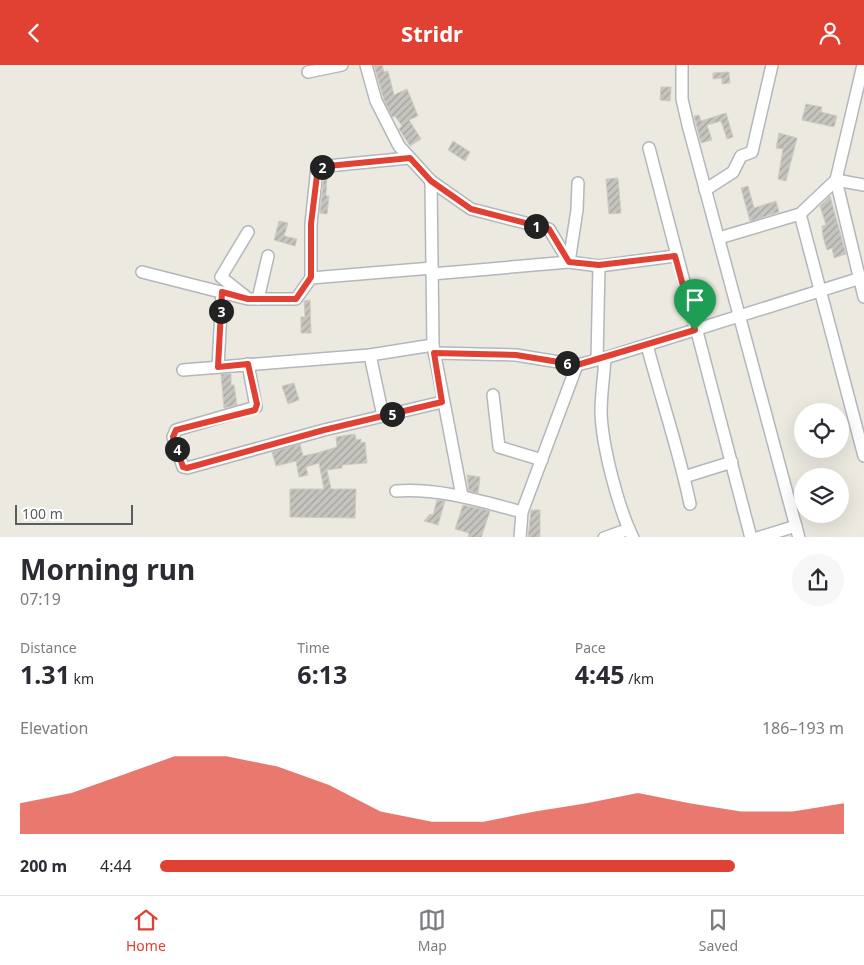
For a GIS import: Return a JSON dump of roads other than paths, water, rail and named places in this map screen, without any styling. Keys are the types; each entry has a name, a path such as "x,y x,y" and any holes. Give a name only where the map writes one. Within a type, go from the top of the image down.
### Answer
{"street":[{"path":"308,72 342,65"},
{"path":"366,65 376,101 398,146 431,181 471,209 549,229 569,262"},
{"path":"682,65 682,99 705,191 799,537"},
{"path":"705,191 734,172 741,156 752,152 772,65"},
{"path":"863,65 836,180 862,278 864,297"},
{"path":"649,149 675,256 751,537"},
{"path":"142,272 253,299 296,299 311,277 311,224 318,167 410,158"},
{"path":"719,238 800,214 836,180"},
{"path":"836,180 864,185"},
{"path":"431,181 433,349 462,496"},
{"path":"569,262 577,210 578,183"},
{"path":"800,214 864,456"},
{"path":"248,232 221,277 253,299"},
{"path":"253,299 268,256"},
{"path":"311,277 569,262 599,265 675,256"},
{"path":"599,265 601,412 604,436 631,533 604,537"},
{"path":"183,370 433,349 516,355 577,365 862,278"},
{"path":"218,367 222,292"},
{"path":"647,345 664,411 677,446 690,504"},
{"path":"370,355 383,416"},
{"path":"248,364 256,407 176,430 173,437 183,467 187,468 324,430 442,402"},
{"path":"520,537 522,512 577,365"},
{"path":"493,395 498,447 542,460"},
{"path":"684,477 732,462"},
{"path":"396,491 419,489 462,496 522,512"},
{"path":"757,537 796,526"}]}
